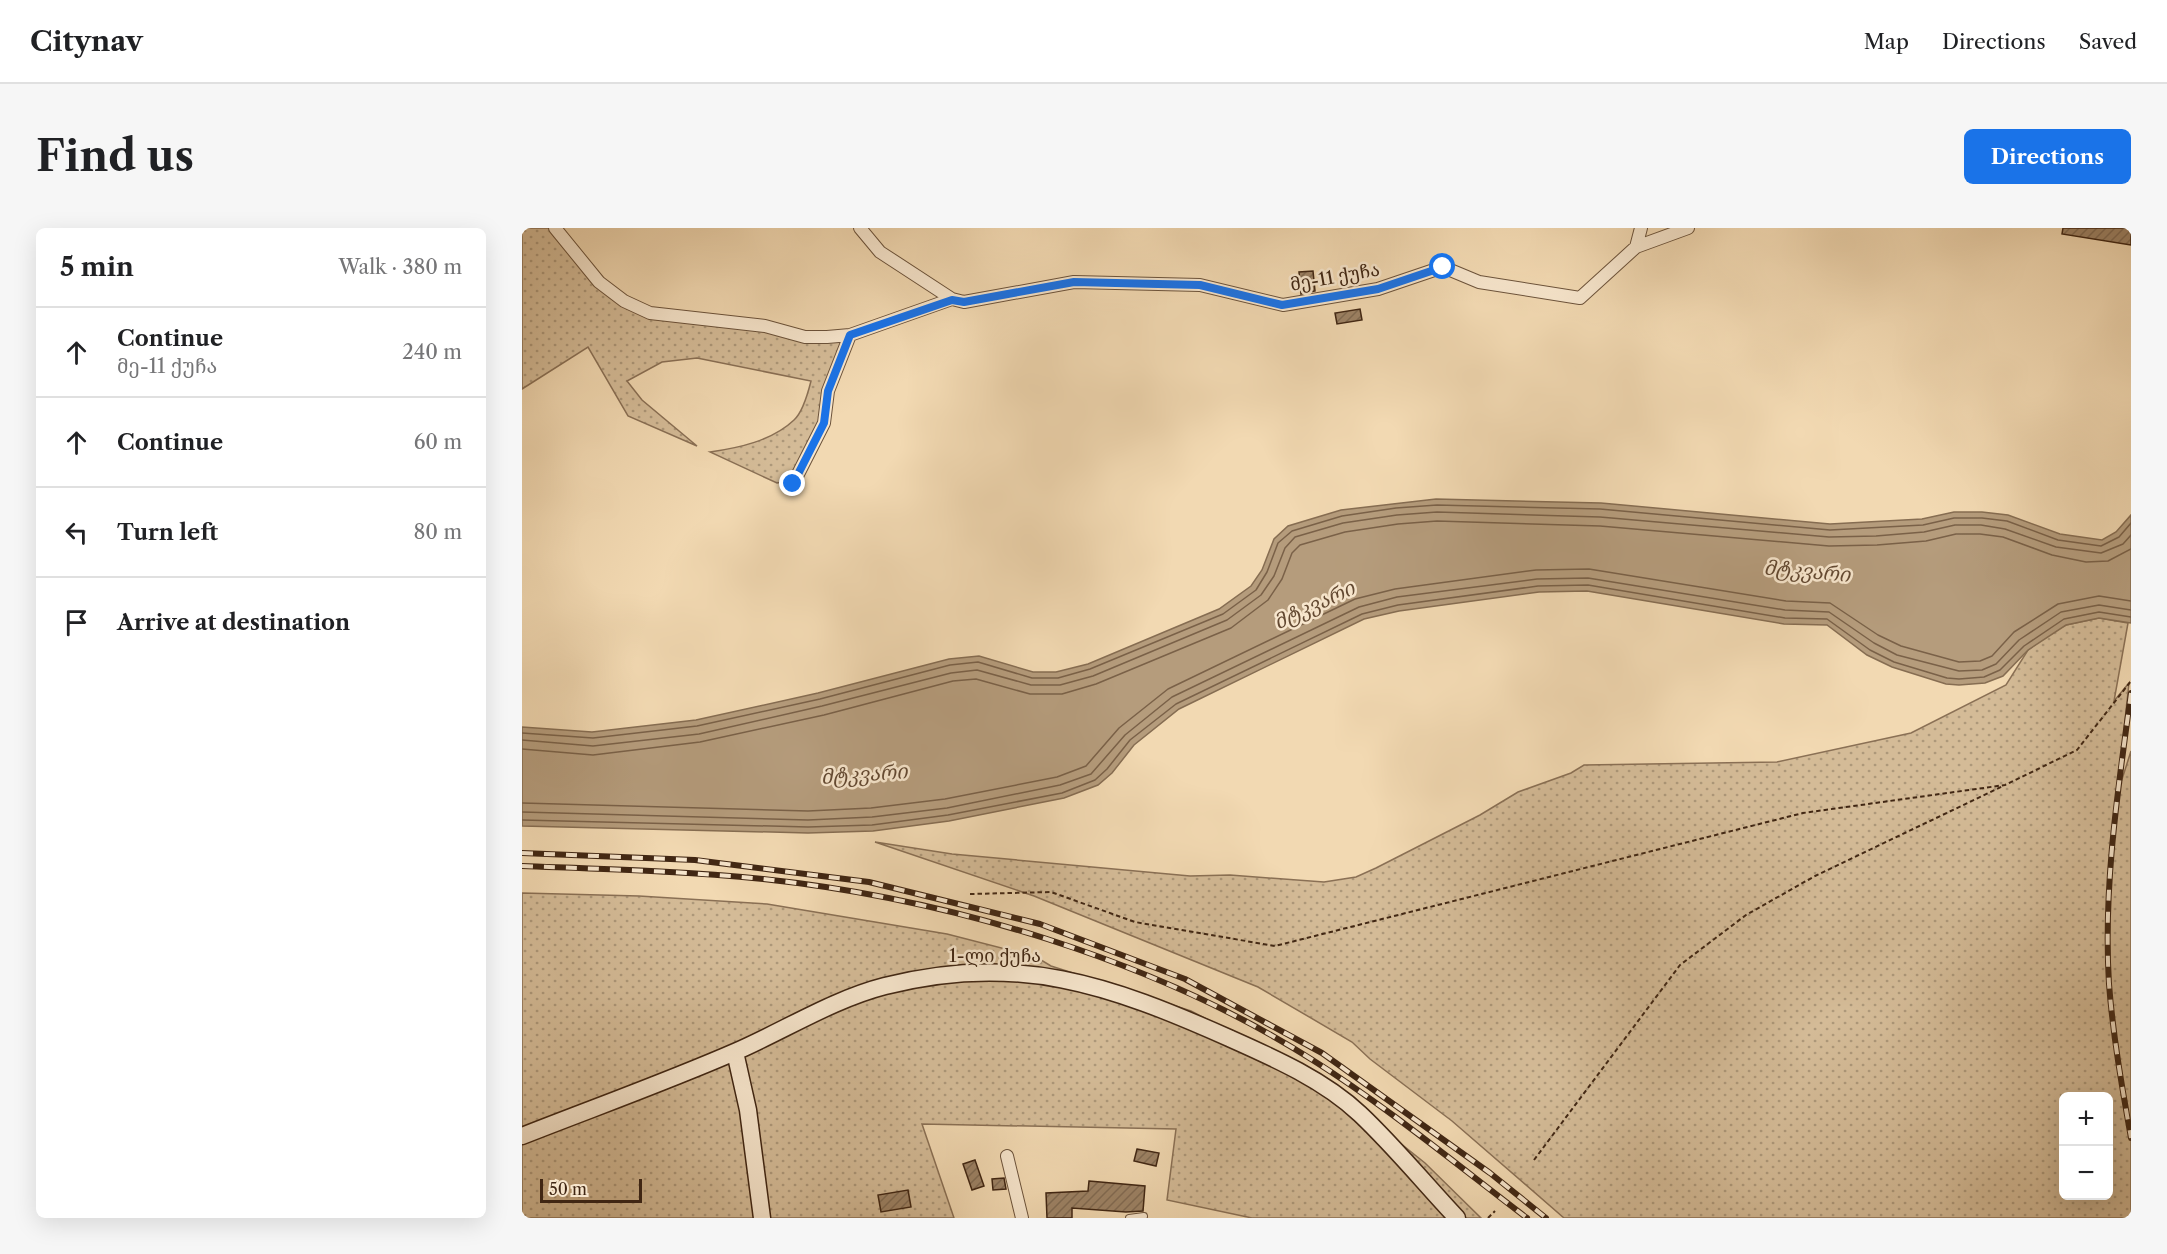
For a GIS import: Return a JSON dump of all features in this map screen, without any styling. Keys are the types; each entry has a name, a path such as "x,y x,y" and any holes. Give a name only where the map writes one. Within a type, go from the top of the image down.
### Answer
{"main road":[{"name":"1-ლი ქუჩა","path":"522,1136 735,1052 882,987 929,976 1023,972 1071,979 1122,993 1254,1049 1312,1079 1359,1113 1456,1218"},
{"path":"735,1052 748,1110 762,1218"}],"street":[{"path":"555,228 599,282 624,302 650,313 765,326 805,337 850,335 958,301"},
{"path":"860,228 880,252 958,301"},
{"path":"1636,247 1641,228"},
{"name":"მე-11 ქუჩა","path":"958,301 1074,282 1200,285 1282,305 1378,289 1443,267 1479,282 1580,298 1636,247 1688,228"},
{"path":"793,484 824,423 828,391 850,335"},
{"path":"1007,1156 1022,1218"}],"lane":[{"path":"1129,1218 1144,1216"}],"path":[{"path":"1534,1161 1680,965 1746,915 1815,876 2077,750 2131,681"},
{"path":"970,894 1051,892 1135,922 1275,946 1803,813 2005,785"},
{"path":"1488,1218 1495,1211"}],"shaded area":[{"path":"522,228 555,228 599,282 650,313 805,337 850,335 827,412 811,448 788,481 777,483 710,452 754,442 785,427 800,412 811,381 697,358 662,362 627,381 642,400 697,446 628,416 588,347 522,389"},
{"path":"2099,618 2128,623 2114,701 2129,683 2117,795 2131,751 2131,1218 1564,1218 1452,1121 1370,1059 1352,1042 1258,987 1034,896 875,842 952,854 1190,876 1230,875 1324,882 1356,877 1480,815 1518,792 1571,773 1584,765 1777,762 1911,733 2006,685 2028,650 2052,632 2066,625"},
{"path":"522,893 639,896 767,904 947,934 1036,957 1051,966 1191,1011 1316,1076 1425,1163 1481,1218 1252,1218 1167,1200 1176,1129 922,1124 954,1218 522,1218"}],"water":[{"name":"მტკვარი","path":"1436,499 1601,503 1830,524 1922,519 1954,512 1982,512 2008,515 2060,534 2102,540 2116,532 2131,515 2131,623 2099,618 2066,625 2028,650 2003,676 1985,683 1959,685 1946,684 1892,667 1867,655 1827,625 1784,624 1587,591 1539,592 1399,611 1364,619 1179,709 1134,745 1112,773 1098,785 1064,798 949,821 873,831 808,833 522,826 522,727 592,732 696,720 818,693 949,659 979,656 1033,672 1056,672 1088,664 1219,609 1251,586 1262,570 1274,539 1288,526 1341,510"}],"building":[{"path":"2063,228 2131,228 2131,245 2062,234"},
{"path":"1313,271 1315,291 1301,294 1299,272"},
{"path":"1360,309 1362,320 1337,324 1335,313"},
{"path":"1137,1149 1159,1153 1156,1166 1134,1161"},
{"path":"975,1160 984,1186 972,1190 963,1164"},
{"path":"1004,1178 1006,1189 993,1190 992,1179"},
{"path":"1089,1181 1145,1186 1143,1211 1072,1208 1072,1218 1047,1218 1046,1193 1088,1191"},
{"path":"908,1190 911,1207 881,1212 878,1195"}],"railway":[{"path":"2131,693 2113,838 2108,911 2109,984 2121,1081 2131,1138"},
{"path":"522,853 695,860 869,882 1040,924 1185,979 1322,1053 1490,1173 1546,1218"},
{"path":"522,866 703,874 833,888 904,901 976,918 1047,939 1185,992 1250,1024 1311,1059 1394,1116 1527,1218"}],"route":[{"path":"793,484 824,423 828,391 850,335 871,327 952,300 964,302 1074,282 1200,285 1282,305 1378,289 1443,267"}]}
